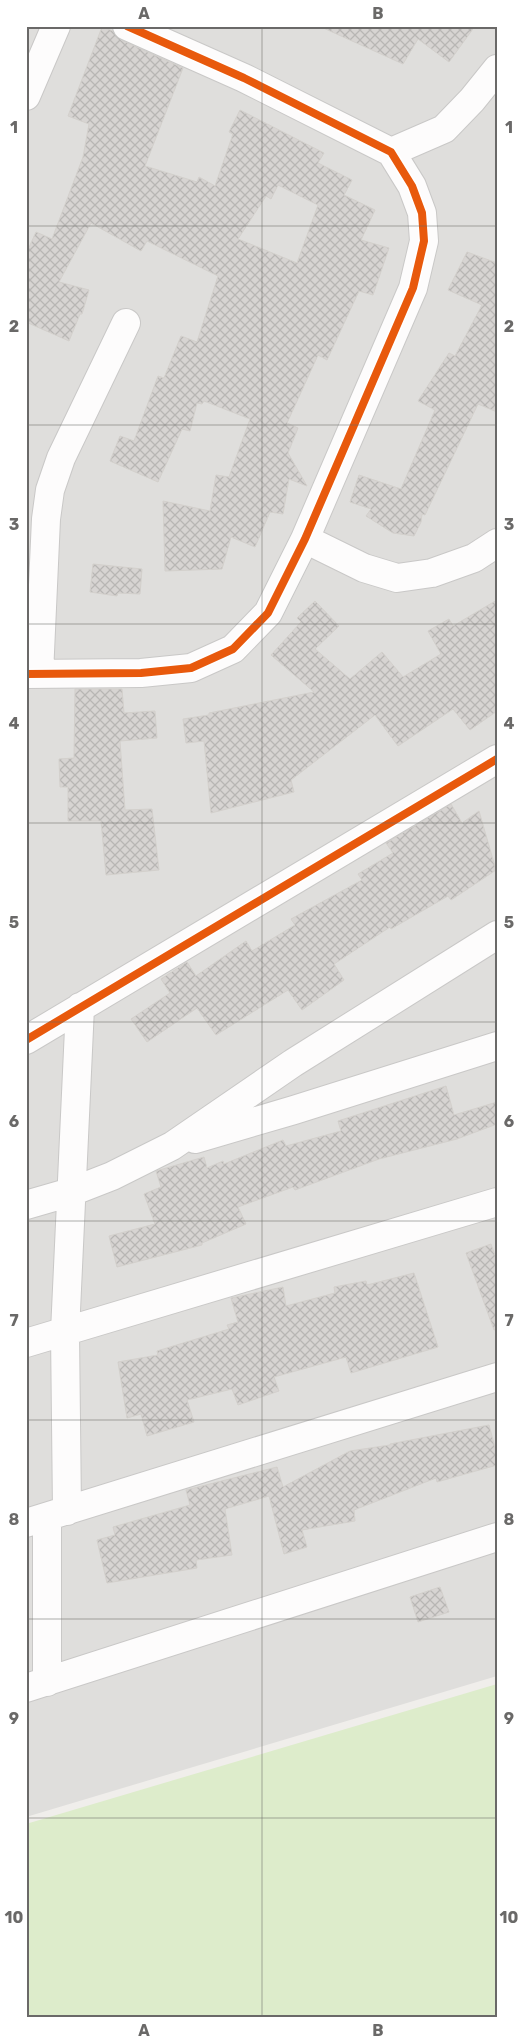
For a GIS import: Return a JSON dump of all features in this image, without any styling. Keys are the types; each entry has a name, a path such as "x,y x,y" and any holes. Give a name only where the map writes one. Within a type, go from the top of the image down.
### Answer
{"street":[{"path":"26,96 56,26"},
{"path":"126,323 61,458 50,490 32,674 141,672 191,668 233,649 268,613 305,539 413,288 424,241 422,213 412,186 391,152 244,78 127,26"},
{"path":"391,152 444,129 472,100 497,69"},
{"path":"305,539 364,568 397,578 432,573 474,558 497,543"},
{"path":"26,1040 497,759"},
{"path":"26,1205 71,1192 112,1176 172,1146 293,1063 497,935"},
{"path":"80,1007 65,1332 47,1517 37,1685 497,1537"},
{"path":"172,1146 497,1046"},
{"path":"26,1343 497,1202"},
{"path":"47,1517 497,1377"}],"shaded area":[{"path":"26,26 497,26 497,1676 26,1817"}],"green space":[{"path":"497,1684 497,2018 26,2018 26,1824"}],"building":[{"path":"319,26 475,26 449,62 418,39 403,64"},
{"path":"102,27 113,31 121,40 183,68 145,166 197,182 199,177 215,186 233,134 229,132 240,110 324,153 318,163 352,180 344,195 375,210 361,240 389,248 373,295 359,291 327,360 318,355 287,423 298,428 288,453 307,486 289,479 283,514 270,512 255,547 231,537 222,569 165,571 163,501 210,511 216,475 229,477 250,419 204,401 202,404 197,403 190,431 182,429 158,482 110,461 120,436 134,441 158,376 164,378 181,336 197,342 218,276 147,241 141,251 91,223 59,282 89,290 82,314 80,314 69,341 26,322 26,254 36,232 52,239 83,157 89,124 68,116","holes":["278,185 318,205 297,263 238,239 266,196 271,199"]},
{"path":"467,252 497,263 497,412 478,404 425,515 422,514 421,522 414,536 393,533 366,516 371,509 350,502 359,475 401,489 435,410 418,401 449,353 455,356 482,305 448,290"},
{"path":"93,564 142,569 140,594 118,593 117,596 90,592"},
{"path":"497,600 497,711 470,730 453,709 398,746 375,715 291,780 294,792 211,813 204,741 186,743 183,719 314,692 271,655 301,622 297,618 315,601 339,626 315,649 350,679 382,652 403,677 441,654 428,631 449,619 453,626"},
{"path":"75,689 122,689 124,713 155,711 157,738 120,741 125,810 152,809 159,870 106,875 101,821 68,821 68,787 60,787 59,759 74,758"},
{"path":"451,804 462,823 479,811 496,870 451,900 448,896 391,929 390,927 334,964 344,980 302,1010 288,990 216,1035 197,1008 147,1042 131,1019 170,993 161,979 187,962 196,976 246,941 252,951 295,925 291,919 362,880 358,874 393,853 386,843"},
{"path":"446,1086 454,1115 497,1102 497,1124 457,1139 379,1159 295,1190 293,1187 238,1207 246,1224 202,1243 202,1245 117,1267 109,1236 155,1224 144,1194 161,1187 156,1171 204,1157 207,1168 223,1161 224,1164 283,1140 286,1146 341,1131 338,1121"},
{"path":"491,1244 497,1261 497,1329 494,1330 466,1253"},
{"path":"414,1273 438,1347 351,1373 346,1357 274,1377 279,1391 238,1405 232,1389 187,1400 194,1422 147,1436 141,1414 127,1418 118,1362 158,1355 157,1351 229,1329 227,1325 238,1322 231,1298 283,1287 286,1306 335,1293 334,1287 366,1281 367,1285"},
{"path":"489,1425 497,1455 497,1465 437,1482 436,1478 354,1510 355,1521 302,1530 307,1547 284,1554 269,1496 225,1509 232,1555 196,1560 197,1568 107,1583 97,1540 115,1535 113,1527 190,1505 186,1490 277,1467 283,1487 350,1451"},
{"path":"440,1587 449,1612 418,1622 410,1597"}],"cycle path":[{"path":"26,674 141,673 191,668 233,649 268,613 305,539 413,288 424,241 422,213 412,186 391,152 244,78 127,26"},
{"path":"26,1040 497,759"}]}
